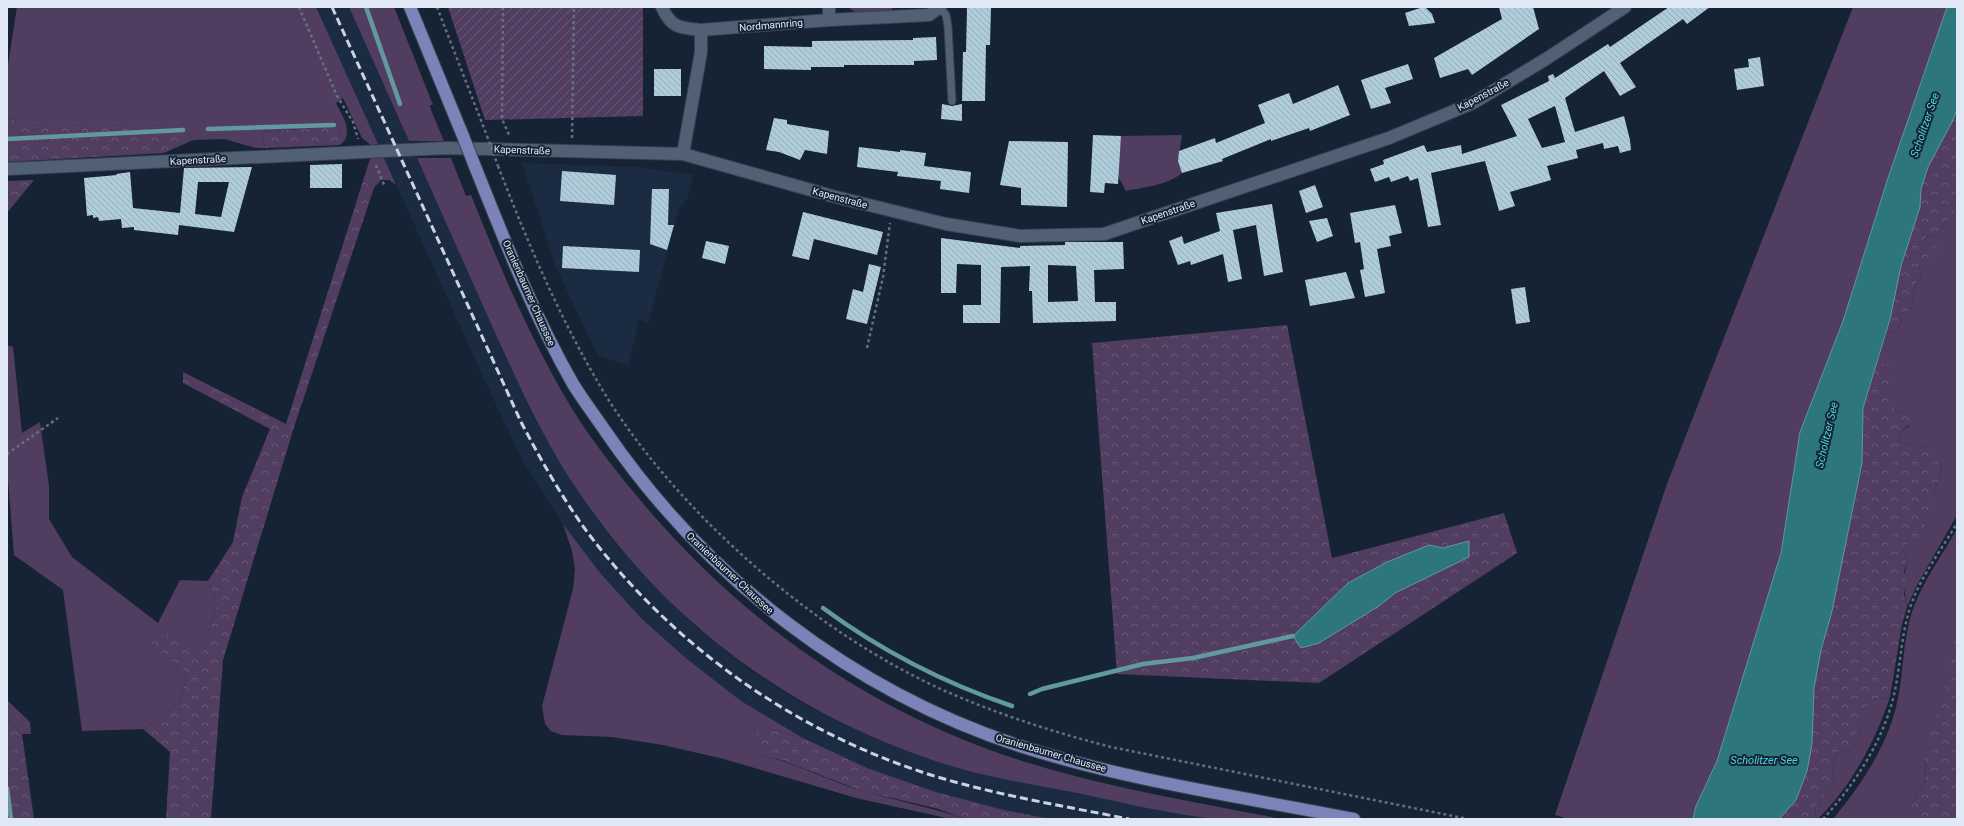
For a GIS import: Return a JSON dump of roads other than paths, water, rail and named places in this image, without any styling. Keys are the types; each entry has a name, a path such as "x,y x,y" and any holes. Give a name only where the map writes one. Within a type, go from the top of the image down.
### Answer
{"main road":[{"name":"Oranienbaumer Chaussee","path":"410,7 540,321 575,386 618,450 678,524 746,590 799,633 844,663 901,696 945,717 1020,746 1139,777 1354,819"}],"street":[{"name":"Nordmannring","path":"662,7 667,19 682,28 701,30 829,20 928,15 940,7"},
{"path":"829,7 829,20"},
{"name":"Kapenstraße","path":"7,169 446,148 683,154 832,196 946,224 1020,236 1104,234 1389,138 1473,103 1546,59 1624,7"},
{"path":"683,154 701,52 701,30"}],"lane":[{"path":"940,7 946,15 948,27 952,101"}],"water":[{"name":"Scholitzer See","path":"1947,7 1957,7 1957,110 1928,167 1921,189 1920,207 1901,266 1890,319 1863,408 1862,463 1832,611 1821,650 1814,688 1812,744 1807,771 1796,800 1779,819 1693,819 1696,806 1717,761 1781,553 1800,432 1843,321 1888,178"},
{"path":"1469,541 1469,557 1395,593 1379,606 1319,643 1301,648 1293,636 1348,583 1387,562 1429,545 1443,548"}],"waterway":[{"path":"366,7 400,104"},
{"path":"208,129 334,125"},
{"path":"7,139 183,130"},
{"path":"823,608 867,638 913,664 962,687 1012,706"},
{"path":"1030,694 1042,689 1143,664 1193,658 1293,636"},
{"path":"7,788 11,819"}],"railway":[{"path":"332,7 521,422 544,465 578,520 588,533 622,574 659,613 698,648 741,681 785,710 832,735 881,757 955,782 1030,800 1129,819"}]}
